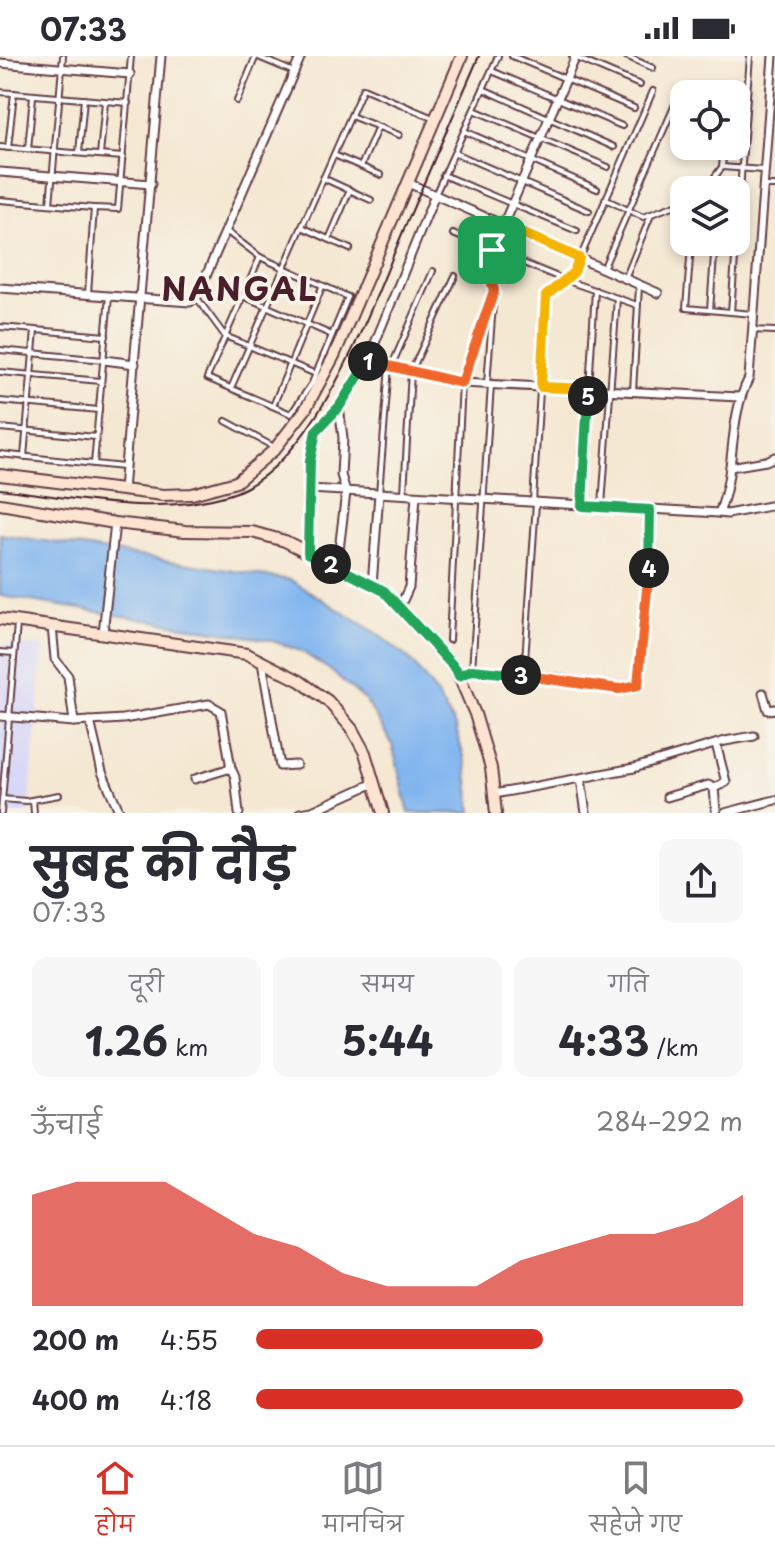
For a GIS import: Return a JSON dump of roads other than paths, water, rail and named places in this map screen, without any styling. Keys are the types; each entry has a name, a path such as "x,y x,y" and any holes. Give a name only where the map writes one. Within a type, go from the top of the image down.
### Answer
{"street":[{"path":"123,490 161,56"},
{"path":"0,288 190,302 197,297 301,56"},
{"path":"0,475 163,495 192,494 236,482 276,448 305,410 334,356 353,299 408,183 462,56"},
{"path":"719,513 726,494 739,397 749,378 772,106 773,56"},
{"path":"503,225 575,57"},
{"path":"0,63 130,74"},
{"path":"0,172 151,184"},
{"path":"408,183 658,293"},
{"path":"308,553 310,461 316,431 339,407 368,360 435,195"},
{"path":"104,360 135,364"},
{"path":"368,360 462,383 739,397"},
{"path":"337,567 346,492 341,475 343,438 339,407"},
{"path":"730,467 775,457"},
{"path":"309,489 727,514 775,505"},
{"path":"372,585 379,494"},
{"path":"400,607 409,587 416,496"},
{"path":"0,504 185,531 252,532 285,541 384,591 456,669 475,714 491,768 496,813"},
{"path":"459,676 472,670 619,689 638,685 648,586 650,510"},
{"path":"103,633 115,523"},
{"path":"0,619 247,654 300,681 328,701 352,729 365,753 383,813"},
{"path":"52,626 55,659 68,676 74,722"},
{"path":"262,662 280,766 296,765"},
{"path":"763,693 768,710 775,709"},
{"path":"5,716 74,722 123,719 209,704 215,706 221,711 239,813"},
{"path":"90,721 102,772 120,813"},
{"path":"494,794 634,768 754,736"},
{"path":"714,788 726,782 716,744"},
{"path":"195,779 231,768"},
{"path":"581,779 586,813"},
{"path":"300,813 312,812 374,783"},
{"path":"667,797 708,785 714,788"},
{"path":"704,813 717,812 714,788"},
{"path":"725,813 775,800"}],"lane":[{"path":"50,204 63,56"},
{"path":"0,200 118,209 131,56"},
{"path":"237,101 256,56 294,72"},
{"path":"435,195 498,56"},
{"path":"512,56 634,108"},
{"path":"626,56 653,68"},
{"path":"731,312 750,56"},
{"path":"575,57 640,85"},
{"path":"491,70 622,126"},
{"path":"231,388 363,88 435,119"},
{"path":"483,89 614,147"},
{"path":"524,675 546,296 574,272 653,91"},
{"path":"0,92 128,103"},
{"path":"8,148 14,93"},
{"path":"28,149 33,95"},
{"path":"79,153 84,99"},
{"path":"100,155 105,101"},
{"path":"474,109 608,167"},
{"path":"351,116 399,135"},
{"path":"603,269 670,116"},
{"path":"361,166 378,127"},
{"path":"464,131 597,189"},
{"path":"0,147 123,157"},
{"path":"454,153 589,211"},
{"path":"334,155 381,175"},
{"path":"715,176 723,160"},
{"path":"722,167 765,171"},
{"path":"443,175 577,231"},
{"path":"323,178 371,200"},
{"path":"763,186 775,186"},
{"path":"329,239 350,190"},
{"path":"605,199 643,217 670,208"},
{"path":"88,294 94,208"},
{"path":"625,279 651,215"},
{"path":"472,670 494,291 488,267 503,225"},
{"path":"302,227 350,249"},
{"path":"226,230 260,257 353,299 332,335 316,374 291,414 207,378 260,257"},
{"path":"453,234 565,280 637,305"},
{"path":"690,256 686,308 754,314"},
{"path":"710,310 714,256"},
{"path":"379,494 390,366 433,271"},
{"path":"404,495 411,372 455,276"},
{"path":"633,391 639,285"},
{"path":"273,406 323,286"},
{"path":"582,506 595,290"},
{"path":"449,640 462,383 494,291"},
{"path":"94,464 109,296"},
{"path":"243,296 332,335"},
{"path":"197,297 225,336 316,374"},
{"path":"602,507 617,298"},
{"path":"0,327 106,336"},
{"path":"24,457 35,330"},
{"path":"752,330 775,331"},
{"path":"0,350 104,360"},
{"path":"0,372 102,381"},
{"path":"0,401 99,410"},
{"path":"226,421 276,448"},
{"path":"0,428 96,437"},
{"path":"0,454 126,467"},
{"path":"1,813 5,716 17,621"},
{"path":"0,652 14,653"},
{"path":"1,798 33,800 59,795"},
{"path":"33,800 34,813"}],"water":[{"path":"0,534 291,580 376,633 409,659 433,689 455,726 466,765 472,813 409,813 392,744 365,700 330,670 301,651 270,640 0,596"}],"railway":[{"path":"0,489 114,504 172,505 228,495 259,480 288,454 337,381 357,340 479,56"}],"district":[{"name":"NANGAL","path":"240,290"}]}
